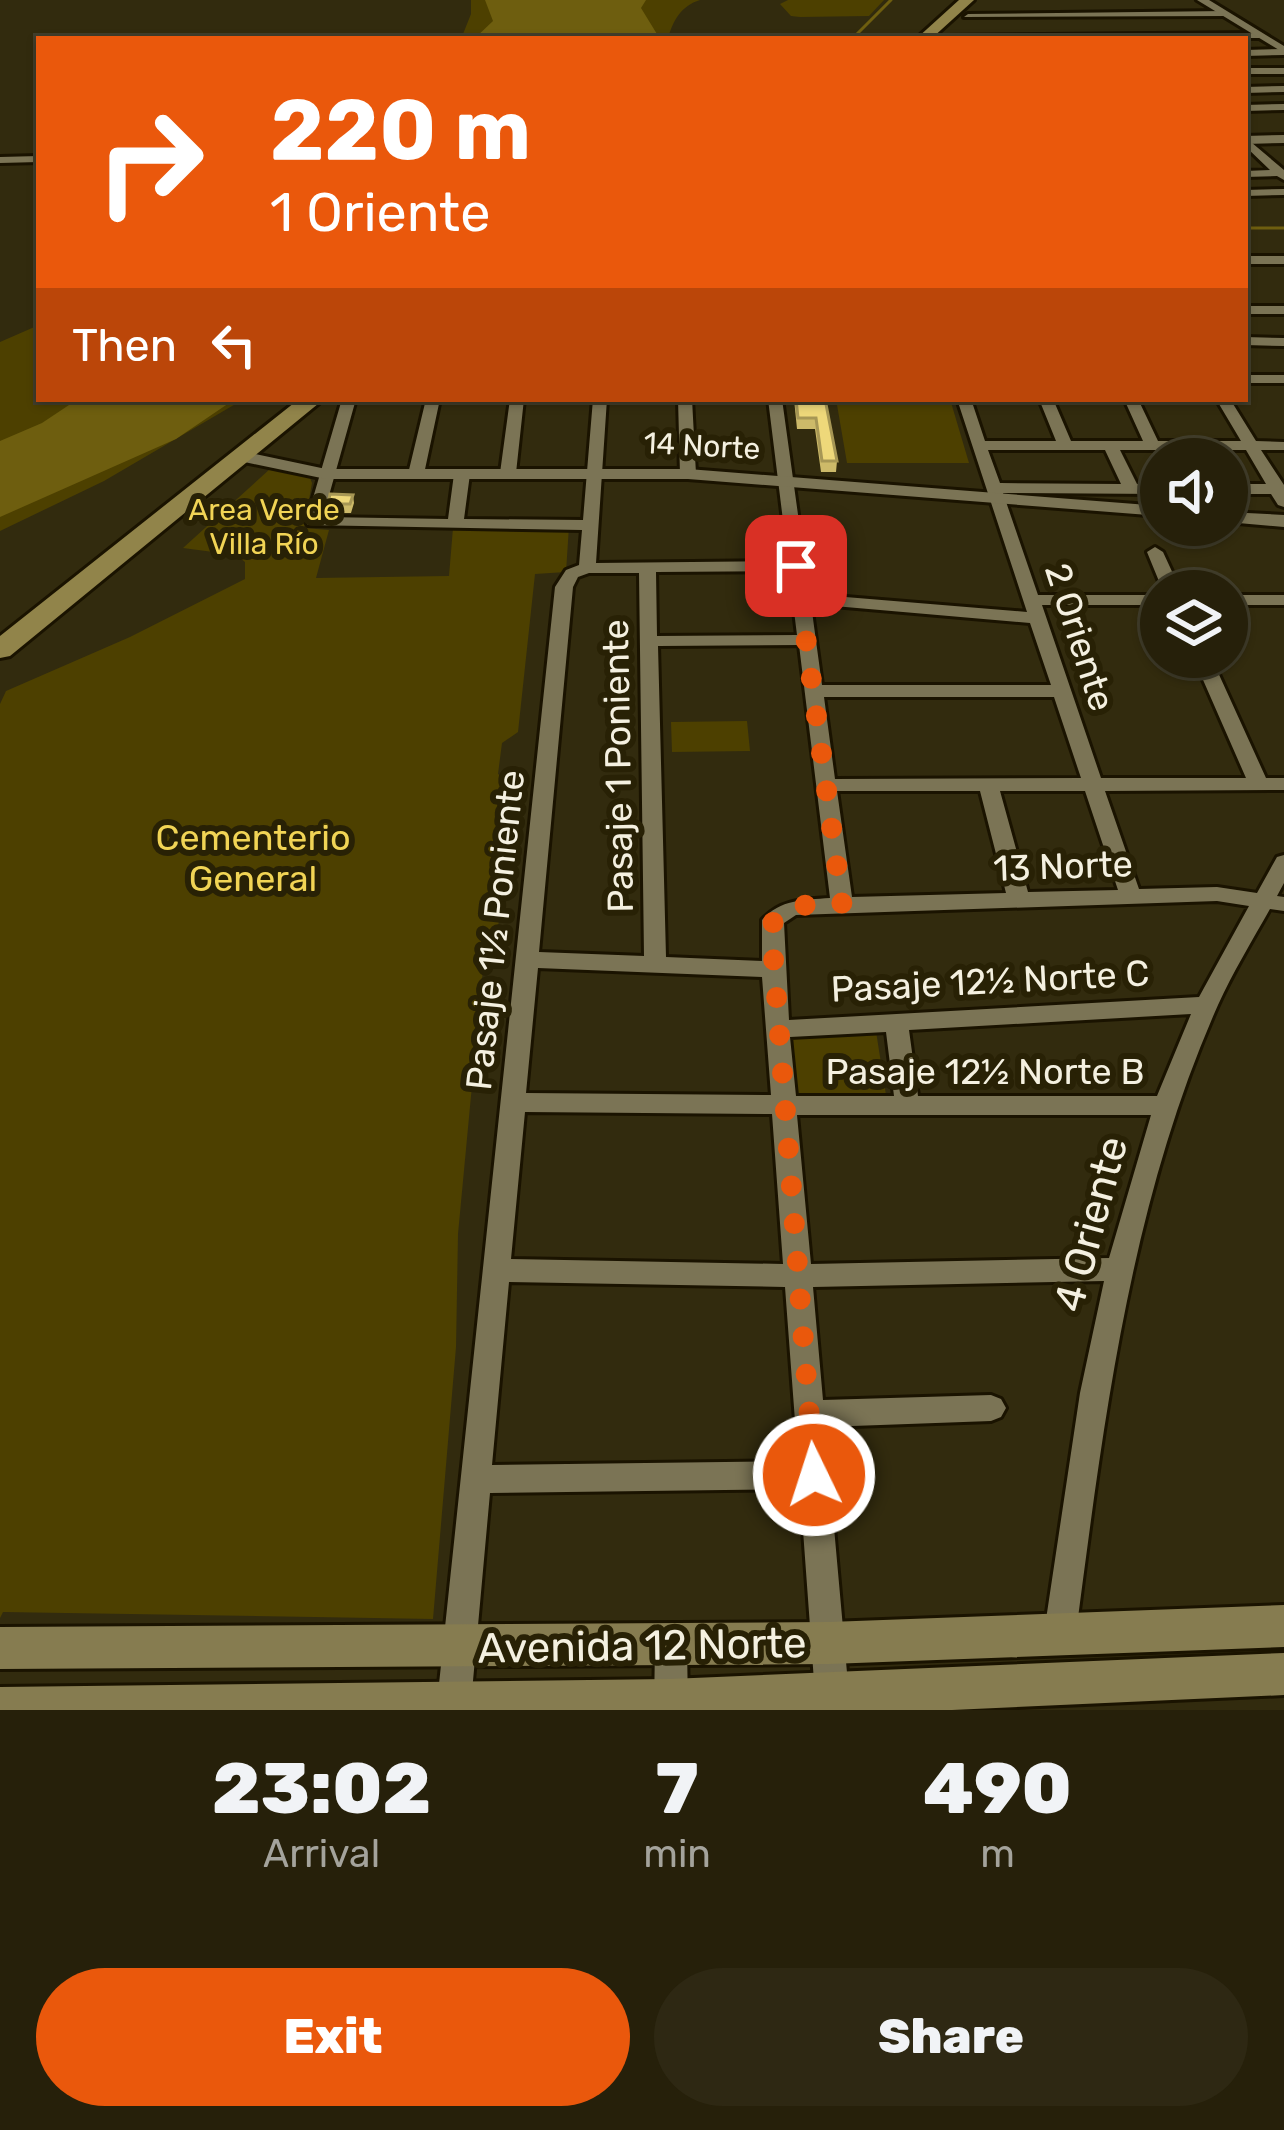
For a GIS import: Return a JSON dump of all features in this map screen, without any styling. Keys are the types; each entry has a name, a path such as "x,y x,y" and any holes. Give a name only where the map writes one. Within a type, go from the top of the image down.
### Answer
{"main road":[{"path":"928,36 972,8"},
{"path":"0,650 309,402"},
{"name":"Avenida 12 Norte","path":"0,1648 830,1643 1284,1626"},
{"name":"Avenida 12 Norte","path":"0,1709 671,1705 1284,1674"}],"street":[{"path":"972,8 1205,2 1284,51"},
{"path":"1005,36 1056,4"},
{"path":"972,8 1030,16 1225,14"},
{"path":"958,27 1241,25"},
{"path":"1219,36 1258,35"},
{"path":"1248,53 1284,51"},
{"path":"1248,71 1284,71"},
{"path":"1248,90 1284,89"},
{"path":"1248,108 1284,107"},
{"path":"1248,122 1284,122"},
{"path":"1248,140 1284,139"},
{"path":"1248,143 1283,174"},
{"path":"1248,158 1284,158"},
{"path":"0,160 36,159"},
{"path":"1248,174 1283,174"},
{"path":"1248,193 1284,192"},
{"path":"1248,260 1284,260"},
{"path":"1248,305 1284,310"},
{"path":"1248,341 1284,341"},
{"path":"1248,379 1284,379"},
{"path":"349,402 314,522 591,525"},
{"path":"416,474 432,402"},
{"path":"508,473 517,402"},
{"name":"Pasaje 1½ Poniente","path":"454,1703 564,586 572,574 587,568 601,402"},
{"path":"686,402 688,474"},
{"path":"776,402 842,904"},
{"name":"2 Oriente","path":"965,402 1131,897"},
{"path":"1047,402 1065,446"},
{"path":"1132,402 1149,438"},
{"path":"1225,402 1281,493"},
{"path":"980,445 1140,446"},
{"path":"1111,446 1131,489"},
{"path":"1251,446 1284,446"},
{"name":"14 Norte","path":"241,456 326,474 688,474 997,493 1140,509"},
{"path":"455,524 462,474"},
{"path":"997,493 1140,489"},
{"path":"1248,491 1281,493"},
{"path":"1248,518 1284,521"},
{"path":"1155,552 1163,570"},
{"path":"587,568 796,566"},
{"name":"Pasaje 1 Poniente","path":"647,567 655,963"},
{"path":"800,598 1036,609 1140,602"},
{"path":"1248,600 1284,600"},
{"path":"647,641 806,640"},
{"path":"1211,678 1259,784"},
{"path":"813,691 1063,691"},
{"path":"826,785 1284,784"},
{"path":"988,785 1019,900"},
{"name":"4 Oriente","path":"1060,1633 1089,1414 1116,1269 1206,1005 1275,902 1284,862"},
{"name":"13 Norte","path":"773,969 771,926 778,914 800,906 1217,894 1275,902"},
{"path":"528,959 773,969 832,1695"},
{"name":"Pasaje 12½ Norte C","path":"778,1029 1206,1005"},
{"path":"896,1019 907,1104"},
{"name":"Pasaje 12½ Norte B","path":"514,1102 784,1108 1168,1106"},
{"path":"498,1270 799,1276 1116,1269"},
{"path":"810,1414 992,1408"},
{"path":"475,1479 814,1475"},
{"path":"670,1645 671,1705"}],"green space":[{"path":"471,0 700,0 679,15 669,36 462,36"},
{"path":"788,0 884,0 869,16 800,17 791,16 780,4"},
{"path":"36,326 36,402 239,402 104,481 0,531 0,342"},
{"path":"837,402 951,402 969,463 847,463"},
{"name":"Cementerio General","path":"271,468 310,478 304,528 329,530 316,578 449,576 453,528 569,526 566,572 535,574 518,732 502,743 498,774 513,783 495,957 484,958 458,1234 456,1347 433,1619 3,1612 0,1618 0,704 6,691 130,637 245,579 245,562 236,555 183,548"},
{"path":"747,721 750,751 672,752 671,722"},
{"path":"875,1025 886,1095 796,1097 787,1028"}],"shaded area":[{"path":"485,0 646,0 641,8 658,36 477,36 493,21"},
{"path":"74,402 231,402 176,439 0,517 0,441 42,423"}],"building":[{"path":"796,402 826,402 837,461 822,461 816,418 798,418"},
{"path":"330,494 353,495 350,504 328,504"}],"waterway":[{"path":"855,36 891,0"},
{"path":"1248,228 1284,228"}],"route":[{"path":"796,566 842,904 784,910 771,926 814,1475"}],"park label":[{"name":"Area Verde Villa Río","path":"264,527"}]}
